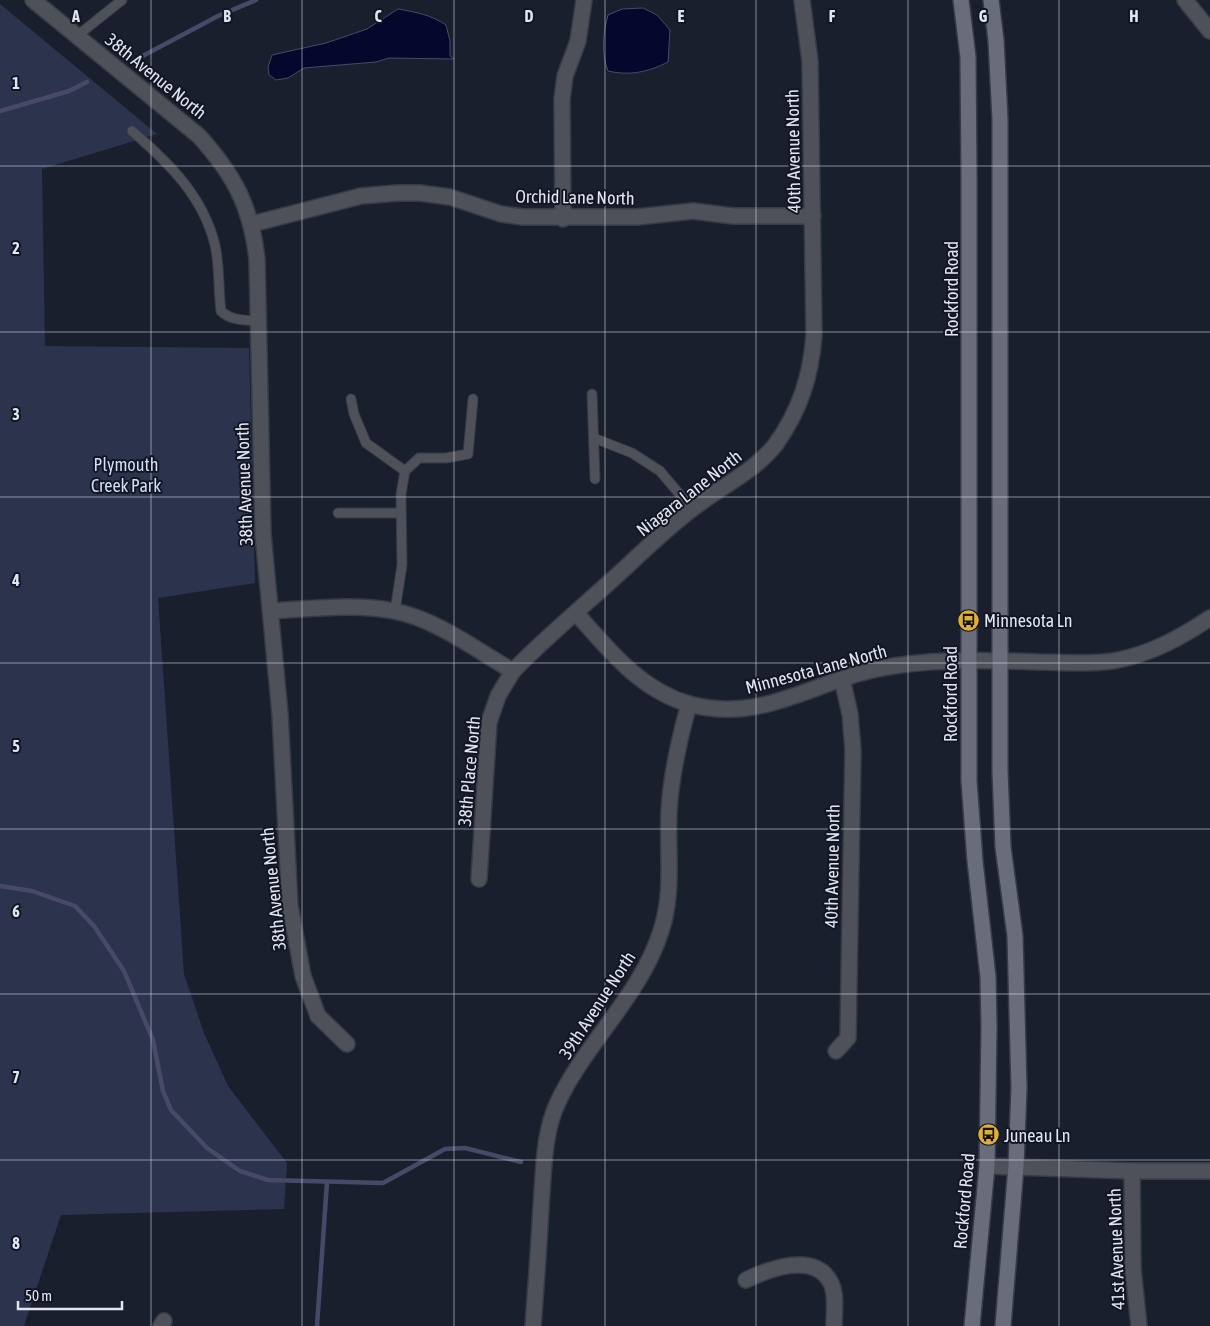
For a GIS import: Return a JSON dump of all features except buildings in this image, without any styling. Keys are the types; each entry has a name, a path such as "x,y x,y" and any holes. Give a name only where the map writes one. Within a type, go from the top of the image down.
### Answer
{"main road":[{"name":"Rockford Road","path":"961,0 968,57 970,174 969,781 975,861 988,977 989,1094 986,1166 972,1326"},
{"path":"991,0 996,40 1000,119 1000,771 1003,847 1014,936 1019,1015 1016,1166 1002,1326"}],"street":[{"name":"38th Avenue North","path":"32,0 199,136 234,180 252,224 257,259 263,534 280,714 290,897 294,934 303,976 318,1016 347,1044"},
{"path":"563,219 562,99 565,76 578,41 584,0"},
{"name":"40th Avenue North","path":"802,0 810,61 814,302"},
{"path":"1186,0 1210,31"},
{"name":"Orchid Lane North","path":"252,224 354,197 397,192 420,192 450,198 501,214 523,218 637,218 693,211 733,216 813,216"},
{"name":"Niagara Lane North","path":"513,671 692,509 754,466 775,445 791,420 804,394 812,365 814,302"},
{"path":"271,611 371,608 396,611 442,630 513,671"},
{"name":"Minnesota Lane North","path":"576,612 615,656 638,678 664,694 689,704 725,710 757,708 787,700 872,670 911,664 968,660 1082,662 1117,660 1151,651 1183,636 1210,618"},
{"name":"38th Place North","path":"479,879 489,722 498,696 513,671"},
{"name":"40th Avenue North","path":"836,1051 848,1038 853,760 850,714 842,679"},
{"name":"39th Avenue North","path":"533,1326 544,1159 549,1130 562,1094 638,980 662,930 670,876 669,813 671,774 689,704"},
{"path":"986,1166 1132,1171 1210,1171"},
{"name":"41st Avenue North","path":"1132,1171 1133,1269 1139,1326"},
{"path":"746,1280 767,1270 789,1266 804,1265 816,1269 831,1284 834,1295 834,1326"}],"lane":[{"path":"77,36 122,0"},
{"path":"132,131 177,172 196,197 214,245 222,310 226,315 234,318 258,321"},
{"path":"592,394 595,480"},
{"path":"351,399 354,414 366,443 405,471"},
{"path":"396,611 402,565 401,513 405,471 419,458 446,458 468,454 473,399"},
{"path":"594,438 632,453 660,471 692,509"},
{"path":"338,513 401,513"}],"green space":[{"name":"Plymouth Creek Park","path":"0,4 157,134 42,169 45,346 249,348 255,583 158,598 184,974 204,1033 228,1086 287,1163 284,1209 61,1215 24,1326 0,1326"}],"shaded area":[{"path":"643,8 657,15 670,30 668,62 639,72 608,71 604,57 604,43 608,15 622,9"},
{"path":"398,9 429,16 446,25 450,41 450,56 454,59 389,58 376,62 304,68 288,78 276,80 269,75 268,67 272,55 326,43 367,29"}],"waterway":[{"path":"137,59 218,16 256,0"},
{"path":"0,111 69,91 87,82"},
{"path":"0,886 32,891 75,906 94,926 124,971 153,1040 163,1091 171,1110 207,1148 240,1171 268,1180 383,1183 445,1149 465,1148 521,1162"},
{"path":"317,1326 327,1182"}],"place":[{"name":"Minnesota Ln","path":"968,620"},
{"name":"Juneau Ln","path":"988,1135"}]}
